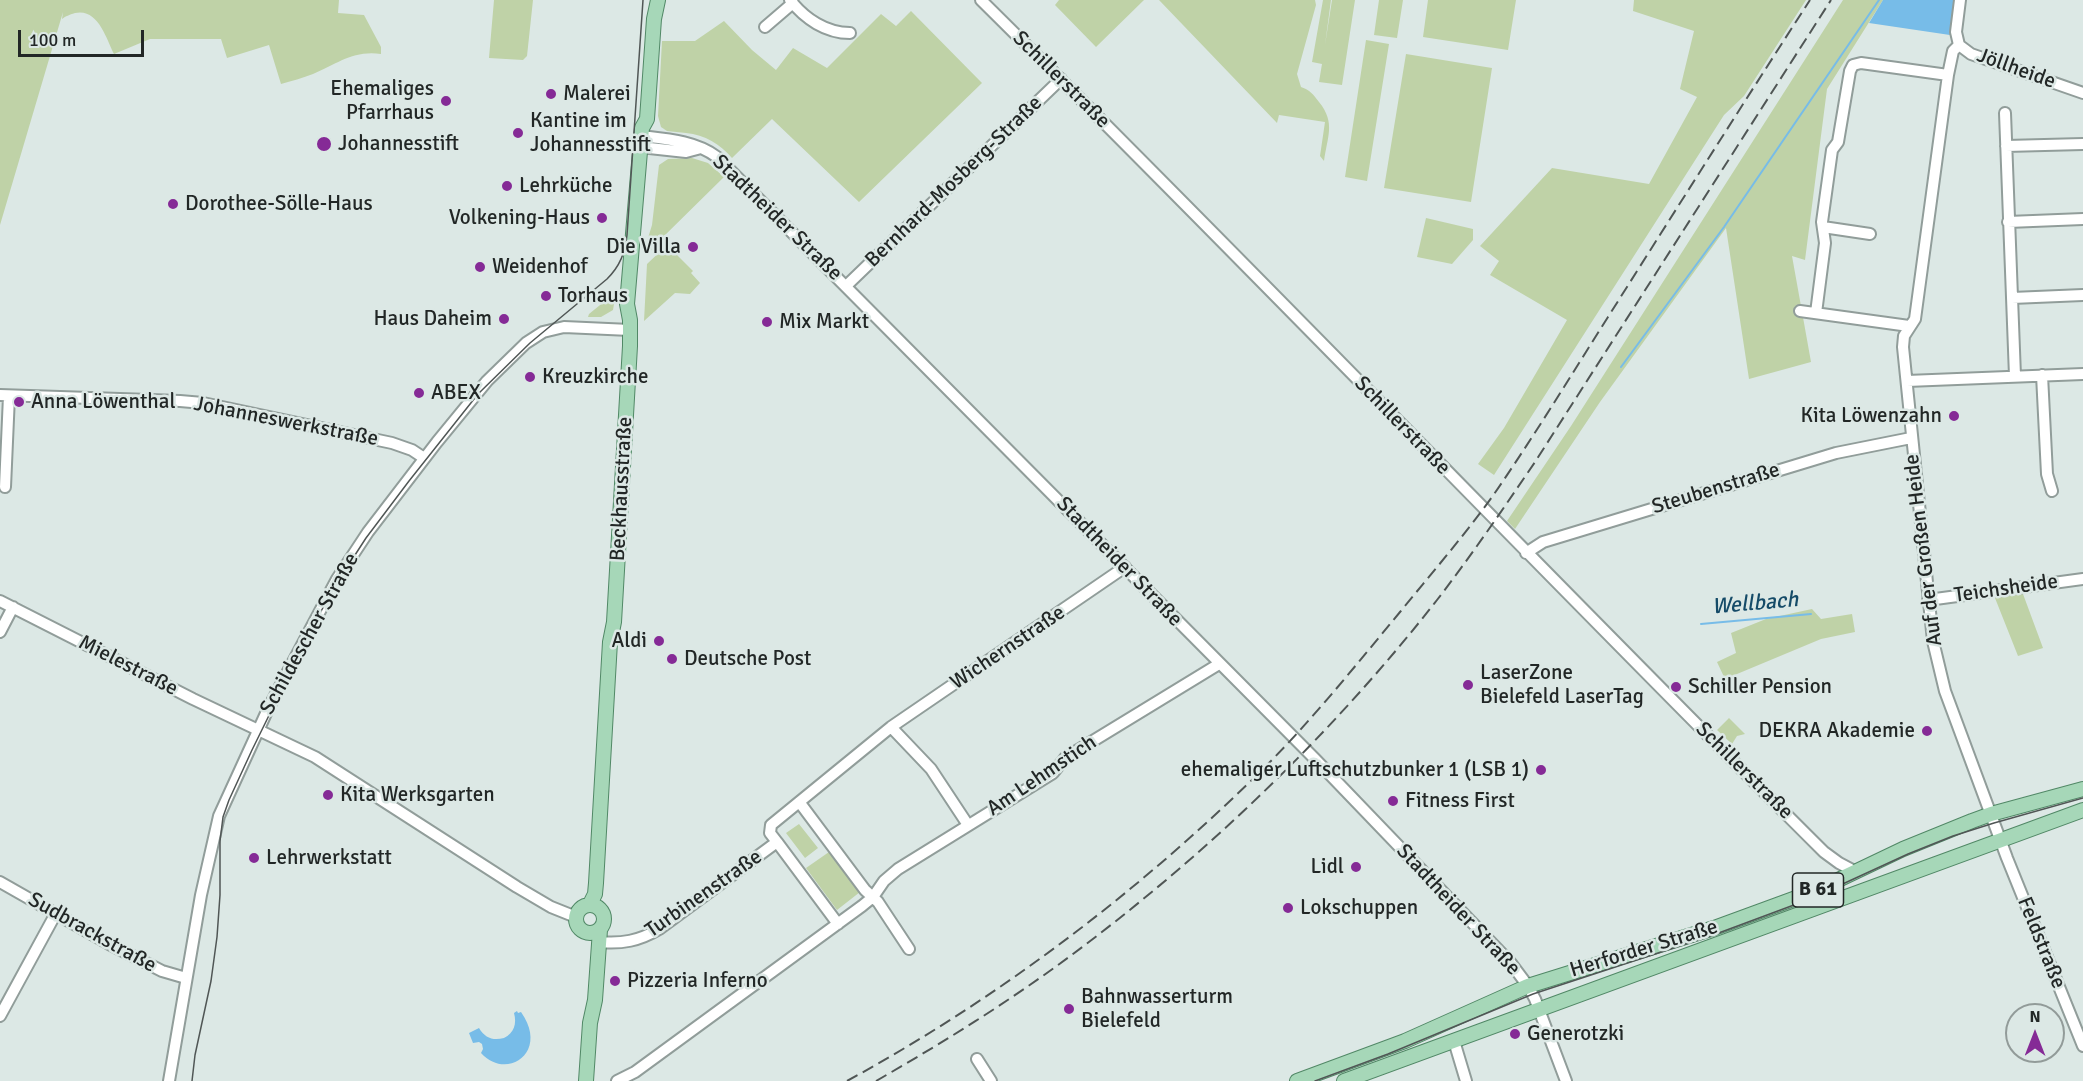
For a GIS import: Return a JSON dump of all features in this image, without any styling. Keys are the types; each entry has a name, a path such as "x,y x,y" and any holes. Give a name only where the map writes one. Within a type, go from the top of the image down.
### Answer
{"main road":[{"name":"Beckhausstraße","path":"596,907 630,325 627,304 645,142 650,128 646,119 654,19 658,0"},
{"name":"Herforder Straße","path":"1297,1081 1406,1041 1528,986 1714,928 1815,891 1903,849 1990,814 2083,789"},
{"name":"Herforder Straße","path":"1344,1081 2083,810"},
{"path":"586,1081 590,1023 595,1000 596,935 605,920 596,907 580,909 576,917 578,926 596,935"}],"street":[{"name":"Schillerstraße","path":"981,0 1824,852 1856,872"},
{"name":"Jöllheide","path":"1960,0 1956,32 1959,45 1971,54 2083,93"},
{"path":"765,27 792,2 808,18 823,28 831,32 850,33"},
{"name":"Auf der Großen Heide","path":"1959,45 1953,51 1948,75 1915,319 1904,336 1903,347 1933,641 1945,691 1990,814"},
{"path":"1816,313 1825,243 1822,222 1832,150 1838,142 1853,65 1861,63 1948,75"},
{"name":"Bernhard-Mosberg-Straße","path":"846,286 1061,79"},
{"path":"2005,113 2014,376"},
{"name":"Stadtheider Straße","path":"645,142 686,152 701,148 722,161 1315,759 1510,962 1528,986 1540,1010 1566,1081"},
{"path":"2006,146 2083,144"},
{"path":"2008,222 2083,219"},
{"path":"1823,228 1870,234"},
{"path":"2012,298 2083,295"},
{"path":"1800,311 1909,326"},
{"name":"Schildescher Straße","path":"169,1081 186,978 215,830 222,806 257,730 337,579 368,532 424,458 491,376 533,337 564,327 630,325"},
{"path":"1906,381 2083,374"},
{"path":"2043,375 2047,474 2052,491"},
{"path":"5,396 5,487"},
{"name":"Johanneswerkstraße","path":"5,396 145,399 203,403 392,443 412,450 424,458"},
{"name":"Steubenstraße","path":"1526,553 1543,542 1807,461 1911,438"},
{"name":"Wichernstraße","path":"891,727 1125,567"},
{"name":"Teichsheide","path":"1928,600 2083,579"},
{"name":"Mielestraße","path":"0,601 187,697 315,757 510,882 551,907 576,917"},
{"path":"0,632 13,607"},
{"name":"Am Lehmstich","path":"616,1081 635,1072 838,924 873,897 884,881 898,869 1053,773 1065,758 1219,664"},
{"path":"891,727 931,769 968,825"},
{"name":"Turbinenstraße","path":"596,935 631,942 650,934 777,842 770,833 771,825 891,727"},
{"path":"800,803 865,890 878,902 909,950"},
{"path":"1990,814 2000,840"},
{"name":"Feldstraße","path":"2000,840 2083,1046"},
{"path":"777,842 838,924"},
{"name":"Schillerstraße","path":"1824,852 1837,872 1836,881"},
{"name":"Sudbrackstraße","path":"0,882 155,968 186,978"},
{"path":"0,1016 56,915"},
{"path":"1454,1041 1466,1081"},
{"path":"977,1059 989,1080"}],"green space":[{"path":"0,0 339,0 338,13 364,15 381,47 381,54 354,56 313,74 281,84 269,45 227,58 221,39 150,39 114,54 100,26 90,15 75,13 62,19 63,12 0,225"},
{"path":"494,0 533,0 527,56 523,60 489,58"},
{"path":"1059,0 1144,0 1096,47 1055,5"},
{"path":"1159,0 1315,0 1316,5 1297,74 1301,87 1313,95 1327,117 1329,130 1324,161 1320,156 1325,122 1279,115 1277,123"},
{"path":"1323,0 1331,0 1325,45 1332,0 1355,0 1342,85 1319,82 1322,64 1312,62"},
{"path":"1379,0 1403,0 1397,38 1374,35"},
{"path":"1428,0 1516,0 1508,50 1423,37"},
{"path":"1634,0 1806,0 1744,96 1724,115 1494,475 1478,464 1504,428 1567,320 1490,275 1499,261 1480,246 1552,168 1649,184 1697,97 1680,89 1694,31 1633,11"},
{"path":"1843,0 1883,0 1827,89 1805,260 1792,256 1811,362 1749,379 1726,228 1600,402 1515,529 1507,521 1571,426"},
{"path":"911,11 982,83 859,202 772,119 732,158 717,144 706,138 667,131 661,127 658,116 662,41 695,41 724,21 752,50 776,70 793,48 827,68 881,14 896,26"},
{"path":"1366,40 1389,44 1367,181 1345,177"},
{"path":"1406,54 1492,68 1471,202 1384,188"},
{"path":"692,158 708,163 724,177 646,255 659,165 668,159"},
{"path":"1426,218 1473,229 1473,240 1452,264 1417,257"},
{"path":"667,245 693,271 691,273 700,283 690,294 675,293 644,321 647,264"},
{"path":"616,292 613,310 601,317 588,317 589,314"},
{"path":"2023,594 2043,648 2018,656 1995,598"},
{"path":"1812,609 1821,619 1852,614 1855,632 1821,639 1725,679 1717,662 1736,653 1731,633 1766,619"},
{"path":"1729,718 1745,734 1737,736 1732,744 1717,730"},
{"path":"799,824 818,848 805,858 786,833"},
{"path":"829,852 860,892 837,910 806,868"}],"water":[{"path":"1883,0 1954,0 1950,35 1869,23"},
{"path":"521,1012 529,1027 528,1050 512,1063 502,1064 491,1061 481,1053 482,1044 473,1043 469,1033 479,1028 490,1038 504,1038 514,1028 514,1013"}],"waterway":[{"path":"1621,367 1724,227 1879,0"},
{"name":"Wellbach","path":"1701,624 1811,614"}],"tram line":[{"path":"192,1081 217,937 223,817 252,750 311,630 333,589 366,538 478,394 530,343 607,279 621,259 627,235 643,0"},
{"path":"1315,1081 1388,1054 1533,994 1716,934 1810,899 1953,836 2083,798"}],"railway":[{"path":"847,1081 904,1049 1013,978 1118,899 1217,813 1264,768 1317,711 1447,555 1492,497 1810,0"},
{"path":"876,1081 1001,1005 1123,915 1220,833 1355,698 1437,600 1523,480 1831,0"}],"place":[{"name":"Malerei","path":"551,94"},
{"name":"Ehemaliges Pfarrhaus","path":"446,101"},
{"name":"Kantine im Johannesstift","path":"518,133"},
{"name":"Johannesstift","path":"324,144"},
{"name":"Lehrküche","path":"507,186"},
{"name":"Dorothee-Sölle-Haus","path":"173,204"},
{"name":"Volkening-Haus","path":"602,218"},
{"name":"Die Villa","path":"693,247"},
{"name":"Weidenhof","path":"480,267"},
{"name":"Torhaus","path":"546,296"},
{"name":"Haus Daheim","path":"504,319"},
{"name":"Mix Markt","path":"767,322"},
{"name":"Kreuzkirche","path":"530,377"},
{"name":"ABEX","path":"419,393"},
{"name":"Anna Löwenthal","path":"19,402"},
{"name":"Kita Löwenzahn","path":"1954,416"},
{"name":"Aldi","path":"659,641"},
{"name":"Deutsche Post","path":"672,659"},
{"name":"LaserZone Bielefeld LaserTag","path":"1468,685"},
{"name":"Schiller Pension","path":"1676,687"},
{"name":"DEKRA Akademie","path":"1927,731"},
{"name":"ehemaliger Luftschutzbunker 1 (LSB 1)","path":"1541,770"},
{"name":"Kita Werksgarten","path":"328,795"},
{"name":"Fitness First","path":"1393,801"},
{"name":"Lehrwerkstatt","path":"254,858"},
{"name":"Lidl","path":"1356,867"},
{"name":"Lokschuppen","path":"1288,908"},
{"name":"Pizzeria Inferno","path":"615,981"},
{"name":"Bahnwasserturm Bielefeld","path":"1069,1009"},
{"name":"Generotzki","path":"1515,1034"}]}
